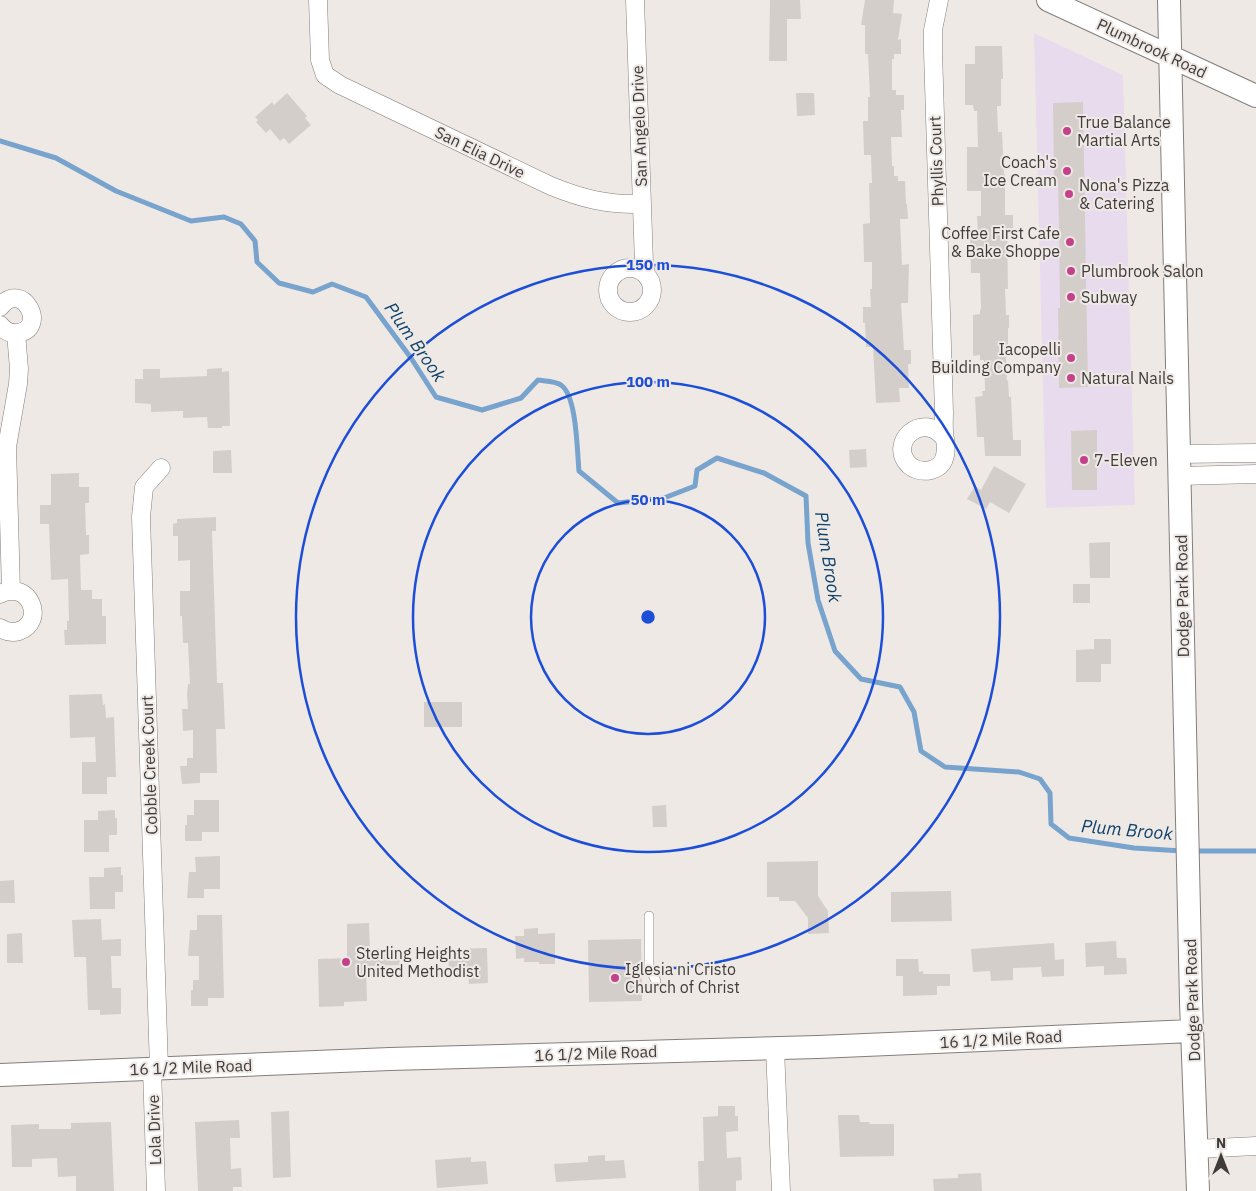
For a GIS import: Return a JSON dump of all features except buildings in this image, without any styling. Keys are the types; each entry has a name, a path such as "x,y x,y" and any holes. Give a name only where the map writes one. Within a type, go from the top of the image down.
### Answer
{"street":[{"name":"San Elia Drive","path":"318,0 320,60 325,75 340,85 551,186 578,197 621,204 642,204"},
{"name":"San Angelo Drive","path":"635,0 643,253 646,274 652,287 650,301 639,311 625,312 613,304 608,290 609,283 618,272 625,269 643,253"},
{"name":"Phyllis Court","path":"939,0 933,30 933,51 944,412 947,446 946,454 939,466 925,471 912,467 903,455 904,441 913,430 927,427 937,422 944,412"},
{"name":"Plumbrook Road","path":"1048,0 1256,96"},
{"name":"Dodge Park Road","path":"1169,0 1178,476 1192,1031 1198,1191"},
{"path":"625,269 640,270 646,274"},
{"path":"0,325 5,331 16,333 27,329 32,313 26,303 21,300 16,298 2,300"},
{"path":"0,628 10,632 23,629 32,618 33,612 29,599 24,594 6,593 7,446 18,384 19,369 16,333"},
{"path":"927,427 934,429 945,439"},
{"path":"1178,454 1256,453"},
{"name":"Cobble Creek Court","path":"156,1068 141,517 144,487 162,468"},
{"path":"1178,476 1256,474"},
{"name":"16 1/2 Mile Road","path":"0,1075 647,1051 775,1049 1192,1031"},
{"path":"775,1049 781,1191"},
{"name":"Lola Drive","path":"156,1068 156,1191"},
{"path":"1196,1149 1256,1146"}],"lane":[{"path":"649,916 649,967 656,981"}],"shaded area":[{"path":"1034,33 1123,75 1135,505 1046,508"}],"waterway":[{"name":"Plum Brook","path":"0,141 56,158 116,191 191,221 224,217 241,224 255,241 257,262 279,283 313,292 332,284 366,297 411,358 436,397 482,410 521,398 538,380 561,385 566,391 573,412 579,471 618,503 664,498 695,486 697,470 717,458 764,473 806,496 808,543 818,600 835,651 861,679 900,687 914,712 921,751 945,767 1019,772 1040,779 1050,793 1051,824 1069,838 1134,848 1182,851"},
{"name":"Plum Brook","path":"1193,851 1256,851"}],"place":[{"name":"True Balance Martial Arts","path":"1067,131"},
{"name":"Coach's Ice Cream","path":"1067,171"},
{"name":"Nona's Pizza & Catering","path":"1069,194"},
{"name":"Coffee First Cafe & Bake Shoppe","path":"1070,242"},
{"name":"Plumbrook Salon","path":"1071,271"},
{"name":"Subway","path":"1071,297"},
{"name":"Iacopelli Building Company","path":"1071,358"},
{"name":"Natural Nails","path":"1071,378"},
{"name":"7-Eleven","path":"1084,460"},
{"name":"Sterling Heights United Methodist","path":"346,962"},
{"name":"Iglesia ni Cristo Church of Christ","path":"615,978"}]}
